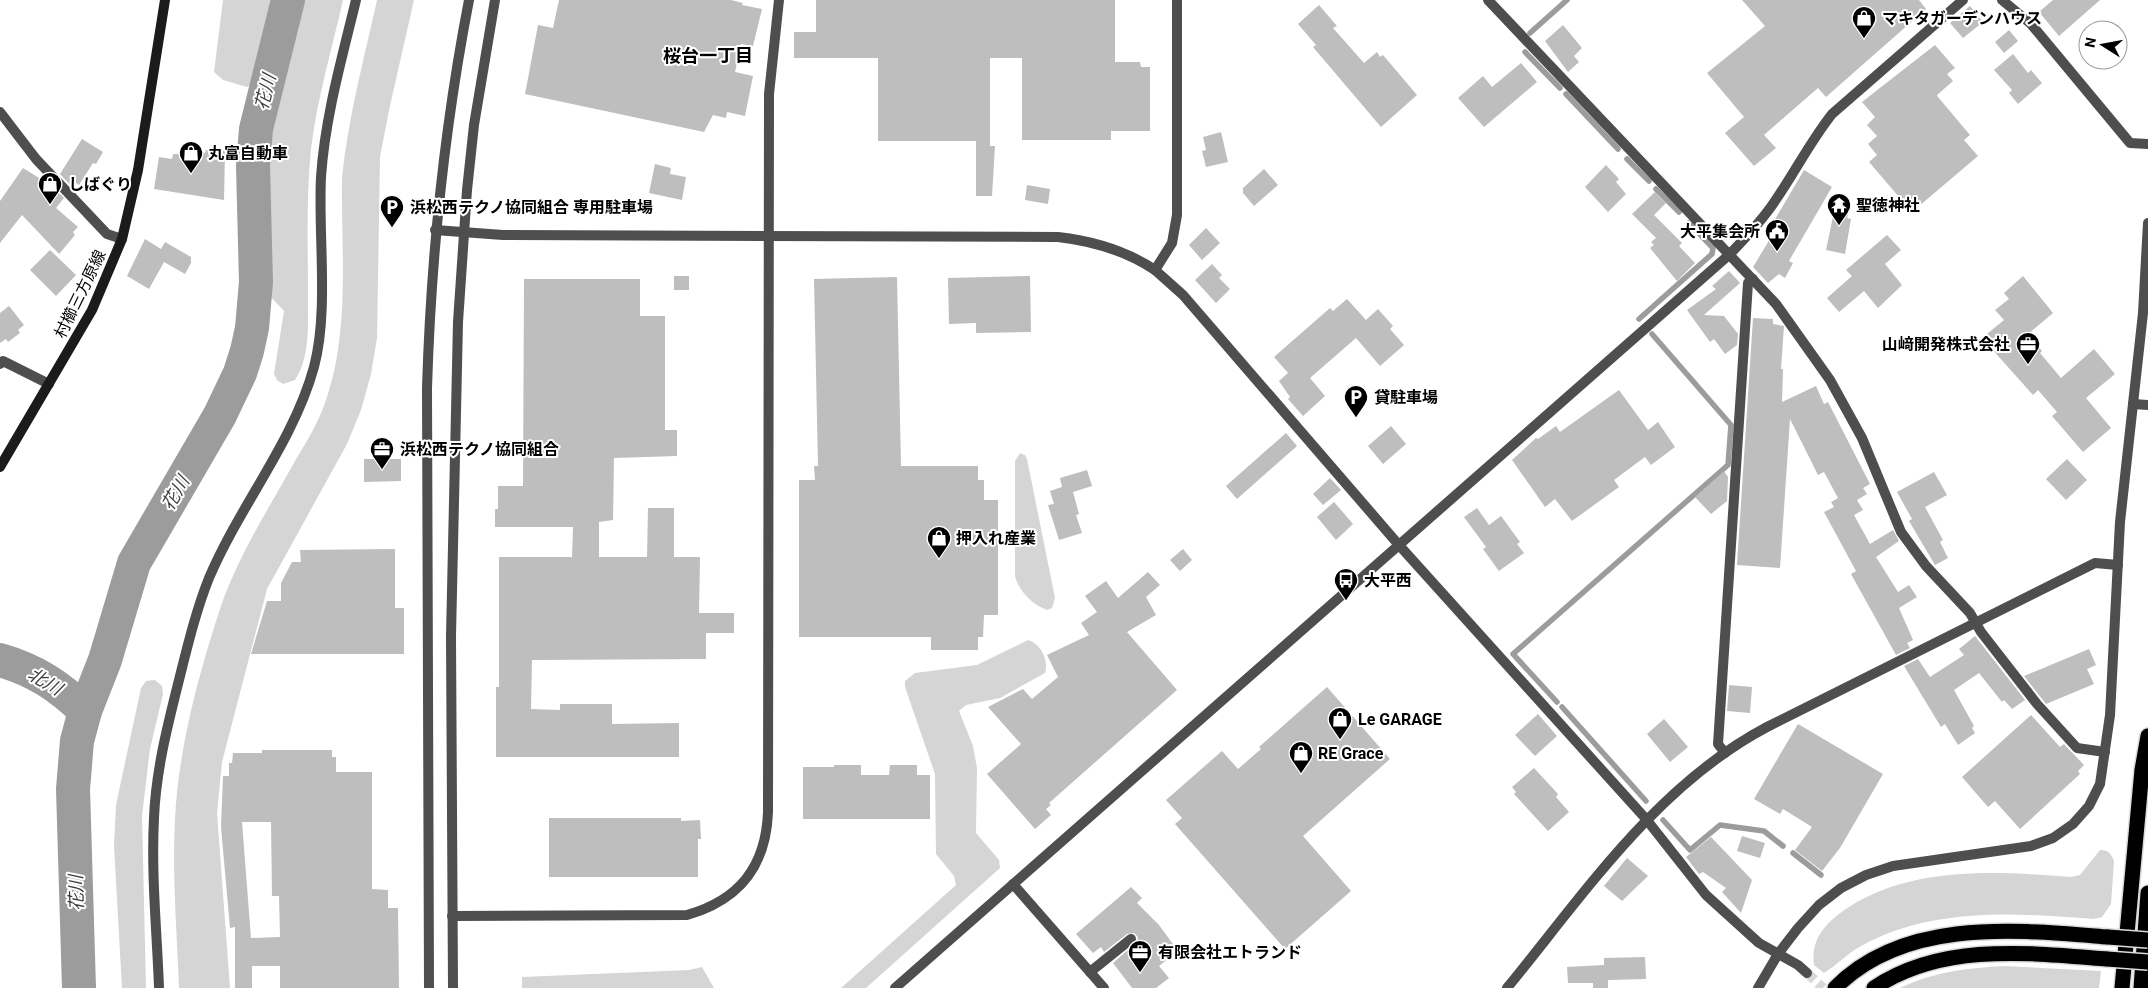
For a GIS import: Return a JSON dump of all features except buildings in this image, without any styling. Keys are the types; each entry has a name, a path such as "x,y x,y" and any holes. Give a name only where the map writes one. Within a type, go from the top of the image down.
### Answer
{"highway":[{"path":"2122,988 2142,770 2148,736"},
{"path":"2141,988 2148,893"},
{"path":"1835,988 1868,961 1893,949 1947,936 2003,931 2148,940"},
{"path":"1874,988 1903,973 1927,964 1977,955 2030,953 2148,962"}],"main road":[{"name":"村櫛三方原線","path":"0,467 92,310 122,239 136,178 164,0"}],"street":[{"path":"159,988 153,850 156,800 162,751 192,631 209,579 220,554 295,419 307,391 315,362 320,333 320,204 323,150 333,97 356,0"},
{"path":"429,988 427,388 435,230 448,121 469,0"},
{"path":"453,988 451,636 457,341 464,232 474,125 495,0"},
{"path":"452,916 688,915 720,902 747,879 757,864 767,830 768,812 769,94 779,0"},
{"path":"1155,270 1172,243 1177,214 1177,0"},
{"path":"1488,0 1776,304 1830,380 1862,438 1901,532 1926,566 1970,613 2037,704 2077,748 2105,752"},
{"path":"895,988 1730,254 1752,232 1776,201 1815,136 1832,114 1964,0"},
{"path":"2002,0 2031,24 2130,143 2148,144"},
{"path":"0,112 36,159 107,234 122,239"},
{"path":"1758,988 1778,954 1819,905 1841,888 1866,875 1893,866 2031,846 2053,838 2073,824 2089,806 2100,784 2105,752 2118,564 2143,313 2148,222"},
{"path":"435,230 503,235 1058,237 1098,243 1117,249 1155,270 1183,295 1398,544 1646,820 1718,908 1759,943 1807,973"},
{"path":"1725,753 1718,744 1748,284 1754,279"},
{"path":"0,364 3,361 49,384"},
{"path":"2133,404 2148,405"},
{"path":"1507,988 1646,820 1725,753 1767,727 2095,563 2118,564"},
{"path":"1013,884 1104,988"},
{"path":"1090,972 1131,939"}],"shaded area":[{"path":"223,0 277,0 257,78 253,84 247,87 223,80 214,72"},
{"path":"297,0 343,0 321,93 311,149 308,205 308,319 306,351 295,380 283,384 277,380 274,374 284,311 267,293 263,167 265,131"},
{"path":"377,0 414,0 380,157 377,338 371,374 361,410 347,444 267,589 222,762 217,813 230,988 179,988 174,840 180,767 190,714 226,592 253,535 317,422 327,397 334,371 342,316 342,178 352,111"},
{"path":"1020,453 1025,455 1027,459 1055,598 1052,608 1047,610 1036,605 1026,596 1019,587 1015,576 1015,461"},
{"path":"1028,640 1037,645 1043,653 1046,663 1045,673 1000,698 966,705 959,711 973,746 977,768 976,833 999,860 1000,868 866,988 841,988 956,885 954,876 936,854 935,774 905,687 905,681 915,673 977,665"},
{"path":"155,680 162,686 163,694 150,749 142,816 146,988 122,988 114,846 116,805 141,688 146,681"},
{"path":"2100,850 2109,852 2114,861 2111,904 2102,917 2094,919 2005,915 1945,919 1916,924 1888,933 1856,949 1824,973 1814,965 1814,949 1823,930 1839,914 1864,898 1892,887 1921,879 1950,875 2011,873 2071,877 2080,875"},
{"path":"2004,966 2101,971 2099,988 1900,988 1925,978 1951,972"},
{"path":"702,967 714,988 522,988 522,977 689,970"}],"waterway":[{"name":"花川","path":"79,988 73,789 77,741 85,711 105,660 134,563 220,415 240,373 247,351 252,328 256,282 253,166 256,129 288,0"},
{"path":"1530,33 1567,0"},
{"path":"1525,52 1560,88"},
{"path":"1566,94 1618,149"},
{"path":"1627,159 1649,181"},
{"path":"1656,189 1679,212"},
{"path":"1639,319 1712,254 1713,248 1689,223"},
{"path":"1557,702 1513,654 1728,465 1731,425 1652,334"},
{"name":"北川","path":"0,660 13,664 46,680 85,711"},
{"path":"1562,707 1646,801"},
{"path":"1663,820 1690,850 1720,825 1764,831 1783,846"},
{"path":"1793,853 1821,875"}],"tunnel":[{"path":"1807,973 1823,988"}],"place":[{"name":"マキタガーデンハウス","path":"1864,39"},
{"name":"丸富自動車","path":"191,174"},
{"name":"しばぐり","path":"50,205"},
{"name":"聖徳神社","path":"1839,226"},
{"name":"浜松西テクノ協同組合 専用駐車場","path":"392,228"},
{"name":"大平集会所","path":"1777,252"},
{"name":"山﨑開発株式会社","path":"2028,365"},
{"name":"貸駐車場","path":"1356,418"},
{"name":"浜松西テクノ協同組合","path":"382,470"},
{"name":"押入れ産業","path":"939,559"},
{"name":"大平西","path":"1346,601"},
{"name":"Le GARAGE","path":"1340,740"},
{"name":"RE Grace","path":"1301,774"},
{"name":"有限会社エトランド","path":"1140,973"}],"district":[{"name":"桜台一丁目","path":"708,55"}]}
